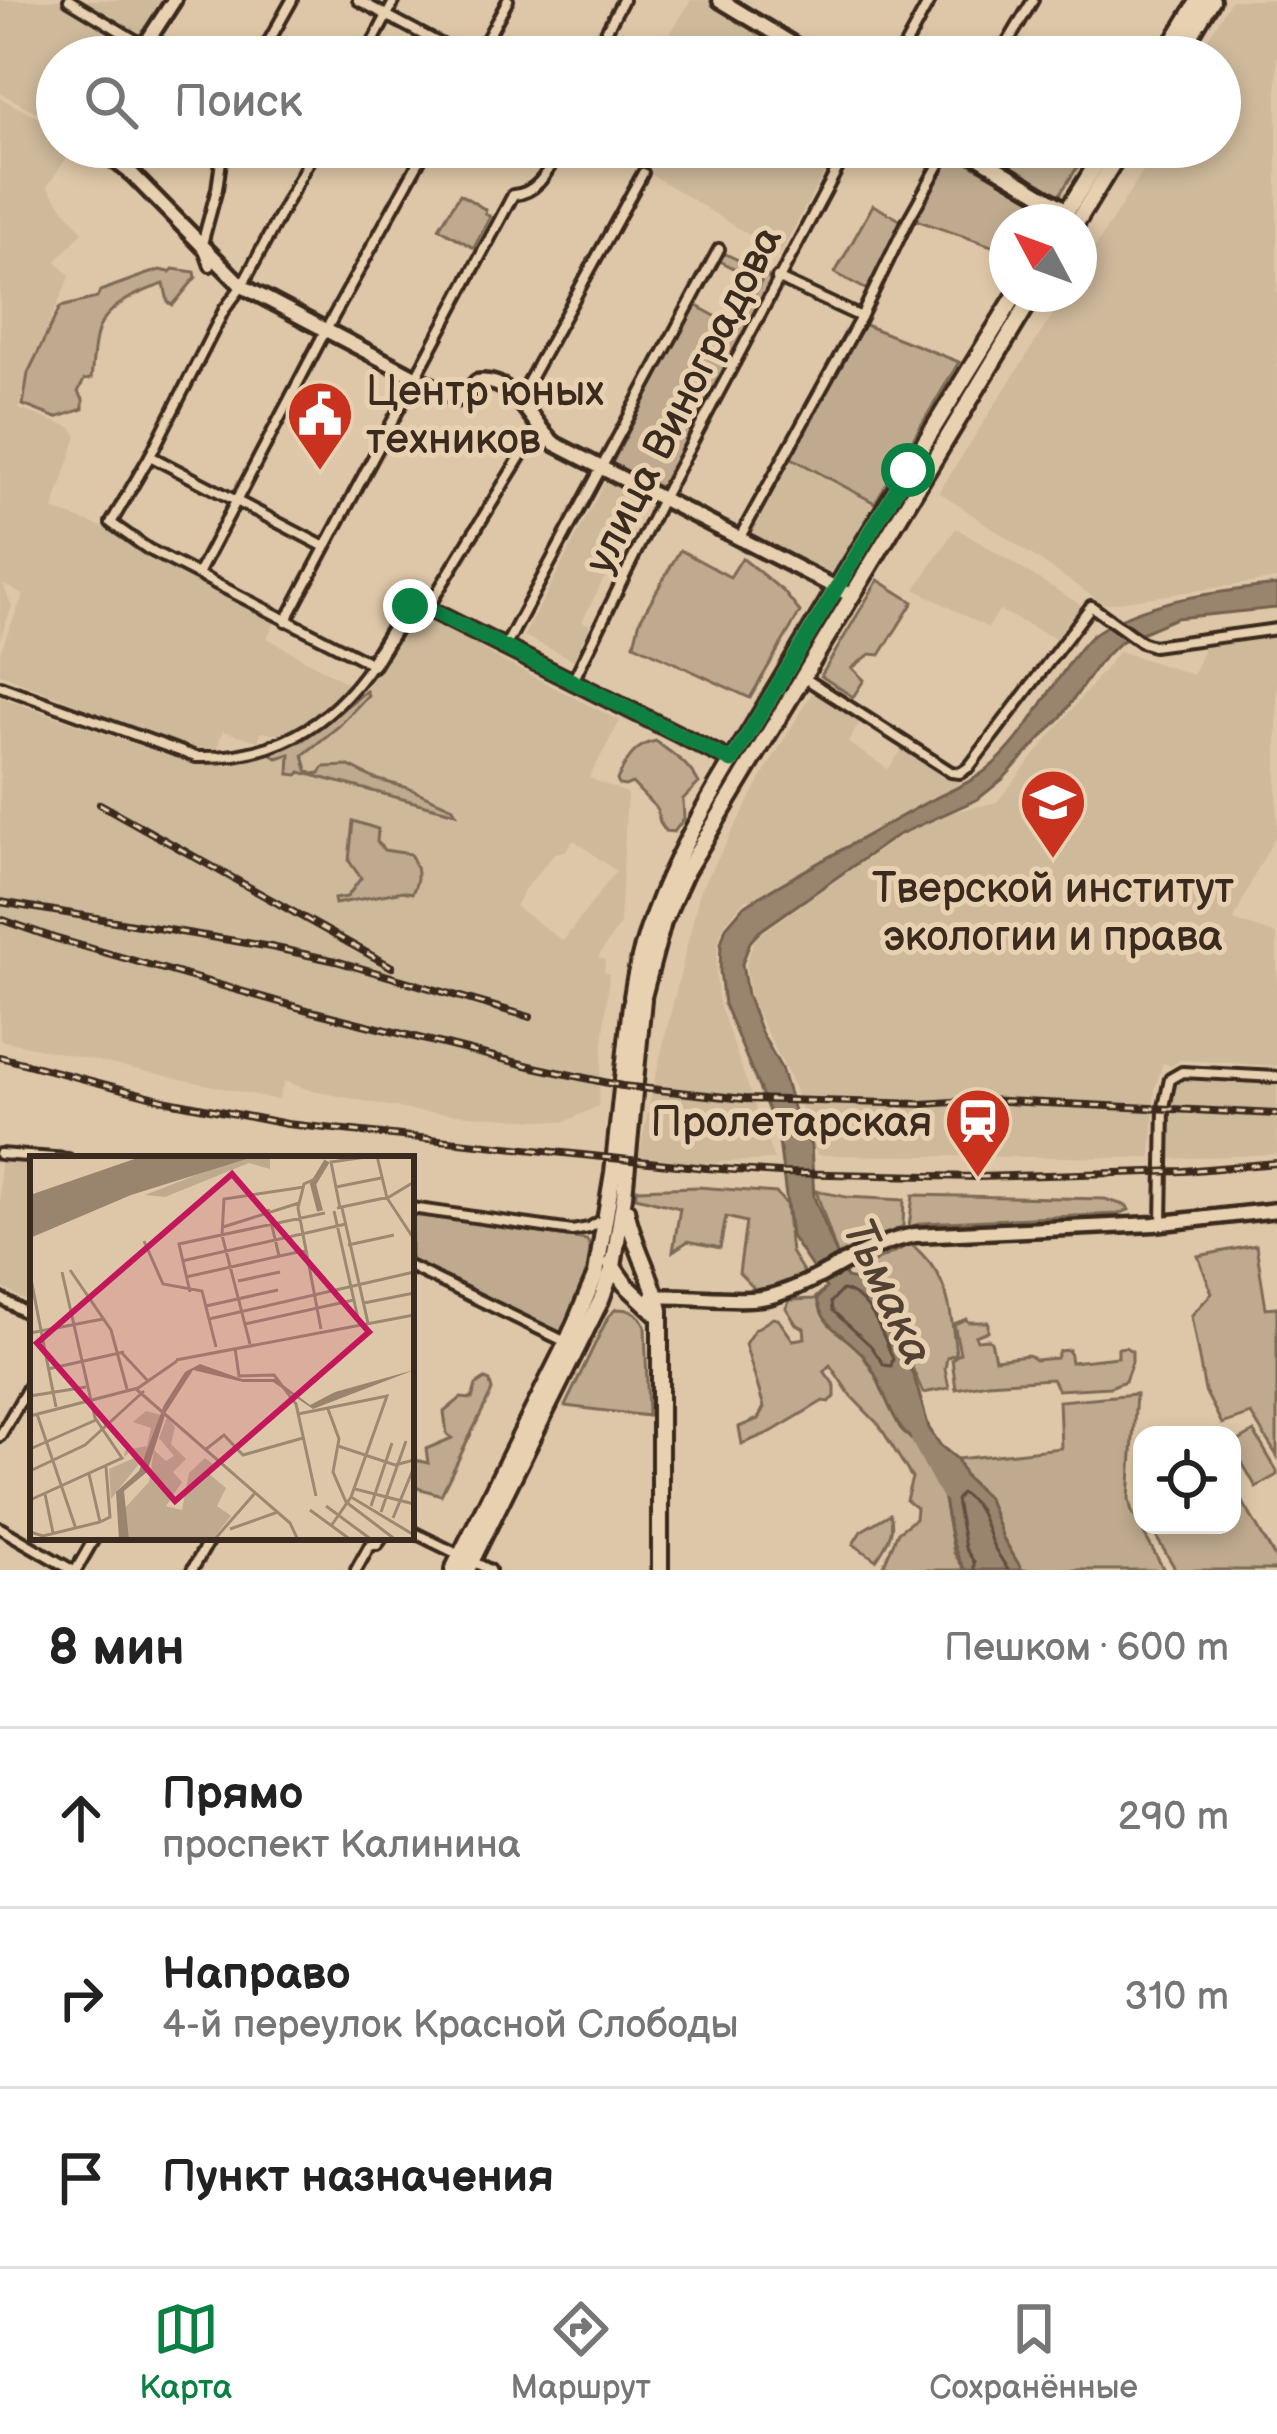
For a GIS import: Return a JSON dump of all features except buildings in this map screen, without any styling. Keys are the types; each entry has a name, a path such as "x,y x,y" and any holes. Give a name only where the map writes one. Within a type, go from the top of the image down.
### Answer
{"main road":[{"path":"1191,36 1212,0"},
{"path":"1174,36 1192,2"},
{"path":"1078,204 1096,168"},
{"path":"1081,204 1108,168"},
{"path":"463,1564 592,1287 622,1140 639,958 656,904 732,761 1005,312"},
{"path":"637,998 675,892 1023,312"},
{"path":"908,470 918,488"},
{"path":"794,658 802,677"},
{"path":"732,761 740,767 741,777"},
{"path":"622,1140 630,1230 660,1317 660,1570"},
{"path":"463,1564 608,1298 624,1196"},
{"path":"604,1238 613,1267 630,1289 652,1300"},
{"path":"608,1298 630,1289"},
{"path":"608,1298 652,1300"}],"street":[{"path":"69,0 120,36"},
{"path":"151,36 174,0"},
{"path":"272,36 292,0"},
{"path":"358,0 427,36"},
{"path":"376,36 395,0"},
{"path":"488,36 508,0"},
{"path":"603,36 623,0"},
{"path":"720,0 745,6 786,36"},
{"path":"910,36 930,0"},
{"path":"1012,36 1033,0"},
{"path":"124,168 242,286 460,399 476,383 487,380 519,399 551,442 852,596"},
{"path":"210,266 202,244 220,168"},
{"path":"305,168 111,523 148,549 372,664"},
{"path":"198,574 415,168"},
{"path":"286,621 514,195 536,188 548,168"},
{"name":"улица Виноградова","path":"573,681 662,499 837,168"},
{"path":"739,538 937,168"},
{"path":"994,168 1048,204"},
{"path":"519,399 643,173"},
{"path":"505,647 719,249"},
{"path":"777,278 861,317"},
{"path":"428,609 538,426"},
{"path":"150,456 325,548"},
{"path":"0,686 196,758 228,758 263,750 299,734 333,710 354,689 407,608 418,604 732,761"},
{"path":"802,677 951,772 960,773 990,741 1091,606 1140,641 1159,647 1277,629"},
{"path":"1162,1223 1163,1107 1171,1077 1182,1072 1277,1078"},
{"path":"0,1154 30,1156"},
{"path":"414,1208 572,1231 593,1226 607,1214"},
{"path":"652,1300 676,1294 764,1298 879,1245 924,1234 1162,1223 1277,1210"},
{"path":"414,1268 567,1342"},
{"path":"644,1269 676,1294"},
{"path":"660,1317 676,1294"},
{"path":"0,1298 30,1314"},
{"path":"0,1436 30,1384"},
{"path":"0,1528 74,1570 93,1540"},
{"path":"414,1534 463,1564 490,1570"},
{"path":"192,1570 209,1540"},
{"path":"356,1570 370,1541"}],"shaded area":[{"path":"0,0 168,0 144,36 36,36 36,112 0,93"},
{"path":"691,0 708,0 765,36 669,36"},
{"path":"1231,0 1277,0 1277,579 1104,604 939,492 1054,312 1097,312 1097,244 1145,168 1241,168 1241,36 1210,36"},
{"path":"0,98 36,116 36,168 60,168 47,187 83,232 56,261 70,276 26,376 19,409 72,428 77,436 53,510 108,529 238,600 275,622 267,638 347,683 335,699 284,735 261,732 258,741 223,731 215,753 192,750 0,674 0,652 23,595 3,584 12,606 0,639"},
{"path":"641,168 827,168 780,254"},
{"path":"929,168 977,168 1041,204 989,204 989,245 904,216"},
{"path":"1013,168 1077,168 1059,196"},
{"path":"460,194 490,217 474,248 439,228"},
{"path":"873,205 904,222 869,291 835,273"},
{"path":"726,254 766,274 772,284 663,488 658,488 611,465 717,259","holes":["718,260 761,282 737,328 695,305"]},
{"path":"173,269 195,272 196,277 173,305 164,284 127,300 103,320 91,379 84,380 78,392 83,409 56,418 23,405 28,373 60,307"},
{"path":"860,323 959,362 875,503 788,456"},
{"path":"788,456 875,503 834,570 828,572 750,534"},
{"path":"605,482 644,501 582,621 590,625 574,660 524,636"},
{"path":"956,528 1081,605 1059,641 999,610 988,628 915,589"},
{"path":"680,550 730,577 742,558 783,591 800,612 750,698 634,644 640,620"},
{"path":"878,580 913,602 880,655 870,654 852,668 864,680 853,697 821,676"},
{"path":"412,610 620,721 589,778 627,793 620,924 598,957 605,960 604,972 609,974 598,1106 565,1122 415,1111 284,1081 278,1100 0,1040 0,697 194,765 232,765 303,739 361,693","holes":["574,840 616,871 563,941 515,906 555,853 565,851"]},
{"path":"1277,635 1277,833 1234,920 1277,935 1277,1066 1163,1063 1155,1088 1151,1158 817,1155 794,1086 750,999 746,965 760,934 897,838 949,813 997,802 1119,651 1193,675 1204,648"},
{"path":"814,689 861,720 848,743 888,769 903,748 959,779 960,785 755,902 746,898 723,926 716,975 719,1004 774,1160 699,1163 639,1156 700,891"},
{"path":"366,691 368,695 339,726 303,755 307,770 312,774 324,767 349,766 456,813 300,772 289,774 290,754 277,758 270,753 303,740"},
{"path":"656,741 685,764 699,783 683,799 684,819 674,832 665,831 657,809 632,783 619,785 617,780 636,750"},
{"path":"353,821 378,829 377,842 384,850 410,854 417,873 412,893 335,904 334,899 347,897 361,878 349,861"},
{"path":"1178,1079 1277,1083 1277,1154 1166,1159"},
{"path":"0,1158 30,1161 30,1303 0,1286"},
{"path":"698,1187 776,1193 786,1204 791,1252 806,1276 766,1294 755,1289 739,1273 746,1222 726,1217 720,1248 688,1241 673,1251 680,1208 636,1197 636,1189"},
{"path":"816,1191 904,1200 903,1226 838,1258"},
{"path":"913,1195 1105,1199 1129,1210 909,1227"},
{"path":"414,1213 587,1240 588,1274 565,1335 414,1265"},
{"path":"911,1244 941,1281 956,1354 947,1357 949,1388 923,1393 889,1313 857,1270"},
{"path":"1256,1245 1266,1308 1277,1307 1277,1456 1251,1414 1222,1424 1205,1391 1191,1316 1212,1293 1198,1256"},
{"path":"823,1291 861,1340 862,1354 900,1428 927,1455 940,1479 954,1553 965,1570 896,1570 884,1564 898,1532 915,1519 916,1508 906,1500 912,1478 879,1425 830,1365 824,1371 835,1386 835,1397 742,1444 739,1427 758,1419 764,1407 745,1344 754,1330 773,1318 793,1340 805,1338 804,1328 786,1308 790,1300 814,1299"},
{"path":"616,1309 634,1312 645,1326 648,1416 565,1406"},
{"path":"966,1319 988,1322 988,1331 975,1336 991,1341 995,1359 1056,1358 1059,1351 1069,1350 1071,1362 1118,1357 1118,1348 1125,1347 1132,1351 1132,1362 1125,1381 1110,1387 1058,1390 1052,1379 956,1389 952,1359 960,1353 954,1324"},
{"path":"485,1379 492,1391 441,1495 414,1487 414,1461 428,1463 426,1449 452,1438 447,1434 444,1412 461,1398 472,1399 476,1385"},
{"path":"1136,1394 1129,1499 1133,1534 1144,1534 1164,1570 1022,1570 988,1499 965,1476 957,1459 1061,1448 1059,1401"},
{"path":"1254,1432 1277,1475 1256,1487 1241,1461 1241,1440"},
{"path":"1241,1499 1277,1561 1277,1570 1176,1570 1154,1534 1241,1534"},
{"path":"890,1514 891,1533 876,1560 853,1544 861,1531"}],"water":[{"path":"1277,585 1277,608 1176,618 1120,642 1061,717 1003,779 978,799 896,836 760,931 742,964 761,1032 781,1068 811,1146 814,1197 846,1278 861,1281 889,1318 929,1428 988,1499 1022,1570 965,1570 935,1470 896,1420 863,1355 824,1317 817,1299 826,1288 791,1236 778,1133 724,1004 720,972 726,927 744,906 985,771 1018,737 1093,635 1157,605"}],"waterway":[{"name":"Тьмака","path":"918,1439 947,1493"}],"railway":[{"path":"100,804 392,967"},
{"path":"0,902 336,961 530,1017"},
{"path":"0,919 311,1011 622,1086 745,1099 922,1104 984,1100 1277,1114"},
{"path":"0,1057 168,1101 287,1124 706,1168 978,1177 1184,1171 1277,1163"}],"place":[{"name":"Центр юных техников","path":"320,473"},
{"name":"Тверской институт экологии и права","path":"1053,861"},
{"name":"Пролетарская","path":"978,1180"}],"route":[{"path":"410,606 418,604 732,761 908,470"}]}
